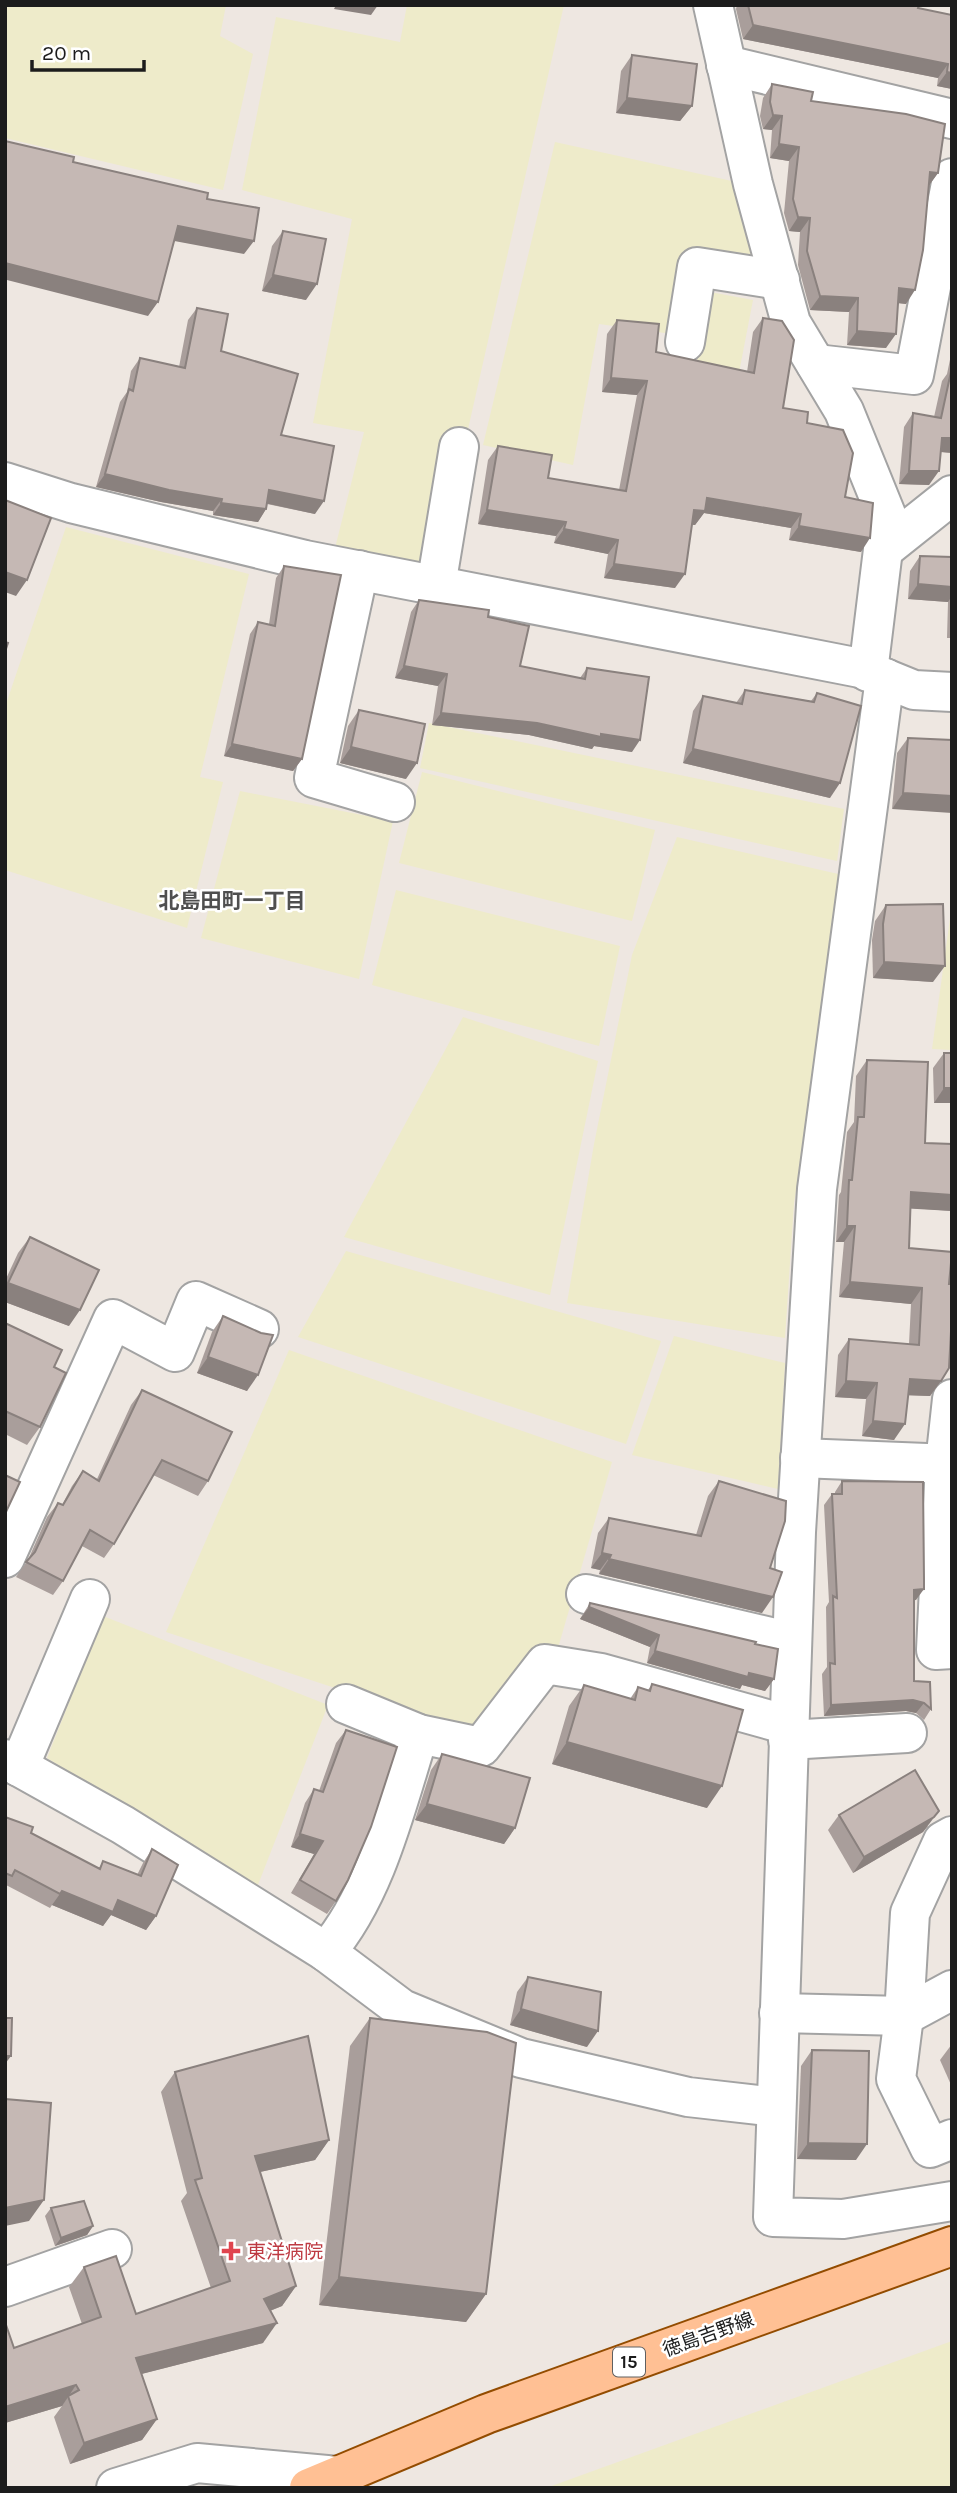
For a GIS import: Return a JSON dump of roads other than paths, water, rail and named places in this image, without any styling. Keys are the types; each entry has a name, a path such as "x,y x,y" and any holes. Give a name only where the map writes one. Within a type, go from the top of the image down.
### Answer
{"main road":[{"name":"徳島吉野線","path":"324,2482 486,2414 952,2246"}],"street":[{"path":"713,5 753,184 791,323 844,411 887,517 876,675 817,1189 800,1458 788,1732 773,2217 843,2219 952,2201"},
{"path":"726,65 952,120"},
{"path":"816,365 914,375 952,178"},
{"path":"685,342 697,267 780,280"},
{"path":"436,586 459,447"},
{"path":"5,482 71,503 359,570 847,666 914,690 952,692"},
{"path":"883,550 952,495"},
{"path":"359,570 314,778 395,802"},
{"path":"5,1558 113,1319 175,1352 196,1301 259,1329"},
{"path":"938,1660 952,1399"},
{"path":"800,1458 948,1463"},
{"path":"586,1594 792,1642"},
{"path":"90,1598 12,1763 123,1825 326,1952 401,2009 521,2058 688,2097 776,2107"},
{"path":"346,1704 419,1734 481,1747 545,1664 601,1673 788,1732 907,1733"},
{"path":"326,1952 344,1931 380,1855 419,1734"},
{"path":"952,1836 943,1841 910,1913 904,2016 896,2079 930,2148 952,2139"},
{"path":"779,2012 904,2016 952,1990"},
{"path":"5,2287 112,2249"},
{"path":"116,2488 197,2463 324,2482"}],"place":[{"name":"東洋病院","path":"231,2251"}],"district":[{"name":"北島田町一丁目","path":"232,901"}]}
